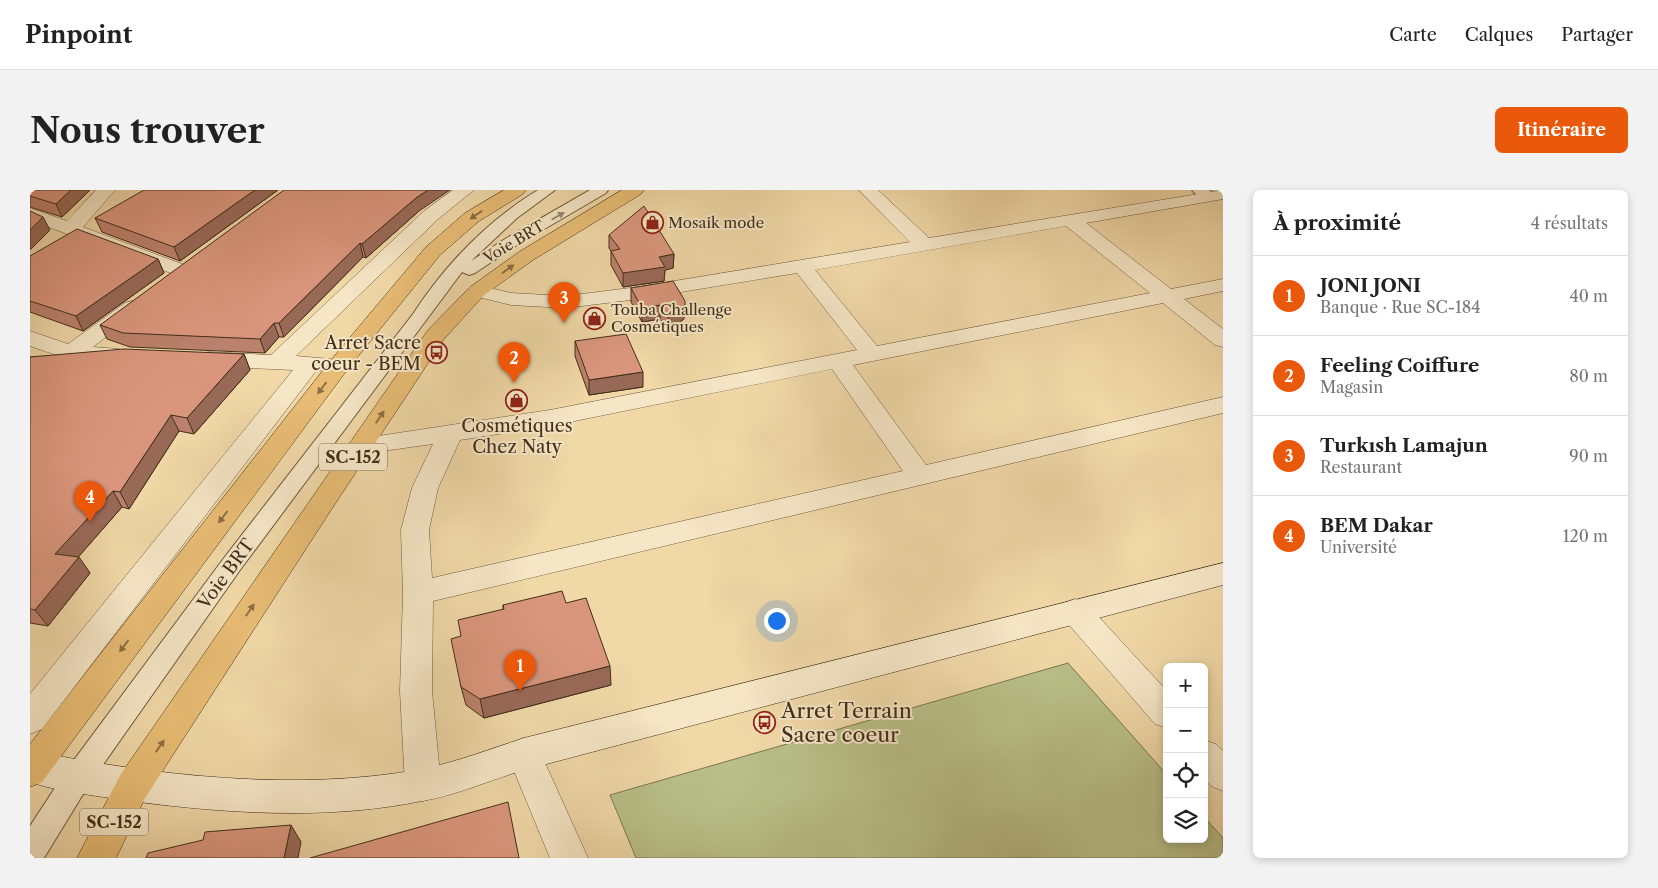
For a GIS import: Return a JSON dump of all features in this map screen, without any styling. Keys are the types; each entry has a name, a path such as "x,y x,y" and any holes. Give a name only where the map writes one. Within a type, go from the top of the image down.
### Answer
{"main road":[{"path":"31,769 339,365 433,251 472,217 517,190"},
{"name":"SC-152","path":"96,858 133,786 436,335 477,291 526,256 636,190"}],"street":[{"path":"71,228 106,190"},
{"path":"277,362 431,215 465,190"},
{"path":"868,190 925,244"},
{"path":"1154,190 1173,202"},
{"path":"477,291 511,299 566,302 638,293 1173,202 1210,193"},
{"path":"30,214 71,228 175,277 71,353"},
{"path":"1070,220 1223,340"},
{"path":"802,266 872,355"},
{"path":"361,446 550,418 1223,285"},
{"path":"30,338 71,353 130,355"},
{"path":"189,358 339,365"},
{"path":"838,361 920,476"},
{"path":"30,719 310,363"},
{"path":"418,593 1223,405"},
{"path":"423,785 416,691 418,593 415,530 425,488 451,432"},
{"path":"31,769 133,786 216,793 297,796 354,794 423,785 524,754 1223,574"},
{"path":"1075,612 1163,710"},
{"path":"524,754 569,858"},
{"path":"1208,759 1223,775"}],"lane":[{"name":"Voie BRT","path":"30,853 78,777 232,564 420,317 430,300 503,220 548,190"},
{"name":"Voie BRT","path":"430,300 480,261 601,190"}],"green space":[{"path":"1068,663 1163,770 1163,843 1208,843 1208,821 1223,838 1223,858 636,858 610,795"}],"building":[{"path":"30,190 71,190 56,204 30,196"},
{"path":"144,190 255,190 174,247 95,218"},
{"path":"284,190 428,190 362,244 360,243 279,323 274,323 260,339 123,333 100,325"},
{"path":"644,206 674,254 659,257 665,267 623,273 611,251 620,249 609,235"},
{"path":"30,211 43,217 30,230"},
{"path":"77,229 158,259 76,316 30,301 30,256"},
{"path":"673,281 685,301 685,305 668,316 660,305 642,308 631,288"},
{"path":"626,334 643,372 589,380 575,341"},
{"path":"124,349 244,354 187,418 171,415 120,492 113,491 55,554 79,557 35,610 30,609 30,357"},
{"path":"562,591 566,603 586,598 610,666 480,699 461,687 451,639 461,636 458,620 504,609 503,605"},
{"path":"508,802 519,858 310,858"},
{"path":"291,825 284,858 146,858 148,853 203,840 205,832"}],"place":[{"name":"Mosaik mode","path":"652,223"},
{"name":"Touba Challenge Cosmétiques","path":"595,319"},
{"name":"Turkısh Lamajun","path":"564,323"},
{"name":"Arret Sacre coeur - BEM","path":"437,353"},
{"name":"Feeling Coiffure","path":"514,383"},
{"name":"Cosmétiques Chez Naty","path":"517,401"},
{"name":"BEM Dakar","path":"90,522"},
{"name":"JONI JONI","path":"520,691"},
{"name":"Arret Terrain Sacre coeur","path":"765,723"}]}
